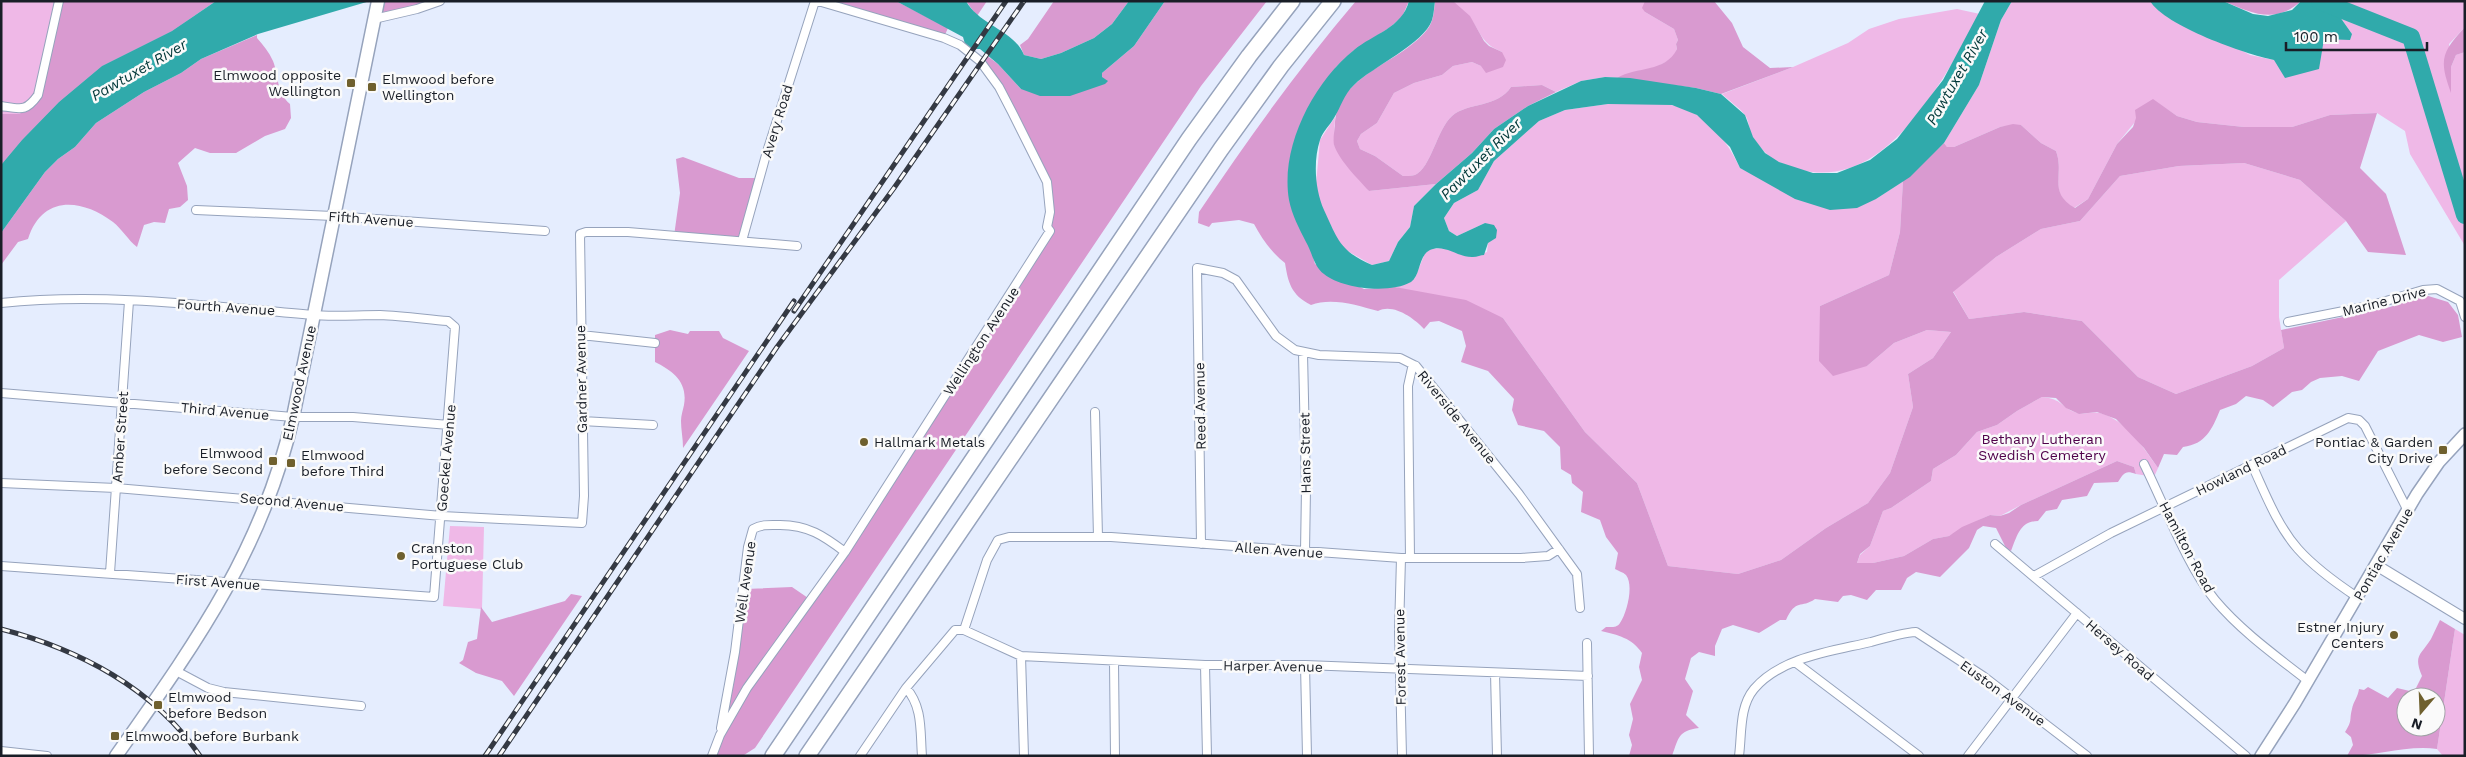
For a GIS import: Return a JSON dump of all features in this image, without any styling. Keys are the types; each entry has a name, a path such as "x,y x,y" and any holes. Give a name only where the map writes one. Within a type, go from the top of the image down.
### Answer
{"highway":[{"path":"773,756 1189,139 1249,56 1292,1"},
{"path":"807,756 1221,149 1281,66 1333,1"}],"main road":[{"name":"Elmwood Avenue","path":"116,756 176,671 230,583 248,549 269,500 293,417 376,11"},
{"name":"Pontiac Avenue","path":"2262,756 2408,511 2440,462 2465,434"}],"street":[{"path":"1,106 22,109 31,104 38,94 59,1"},
{"path":"376,11 410,11 440,1"},
{"name":"Avery Road","path":"742,241 766,155 816,1"},
{"name":"Wellington Avenue","path":"712,756 720,735 746,688 846,552 1050,231 1047,228 1050,212 1050,194 1039,164 999,87 977,58 960,45 944,38 816,1"},
{"name":"Fifth Avenue","path":"196,210 333,216 545,231"},
{"name":"Gardner Avenue","path":"582,523 584,496 580,234 586,232 628,232 742,241"},
{"path":"742,241 797,246"},
{"name":"Riverside Avenue","path":"1197,268 1223,273 1236,280 1276,336 1303,353 1400,358 1416,366 1519,494 1577,574 1580,608"},
{"name":"Reed Avenue","path":"1197,268 1201,544"},
{"name":"Marine Drive","path":"2288,322 2369,306 2423,290 2437,290 2460,301 2465,318"},
{"name":"Fourth Avenue","path":"1,303 49,298 129,301 262,309 313,315 383,315 450,322"},
{"name":"Amber Street","path":"110,574 129,301"},
{"name":"Goeckel Avenue","path":"434,597 455,338 455,327 450,322"},
{"path":"581,335 656,343"},
{"name":"Hans Street","path":"1303,353 1306,489 1305,552"},
{"path":"1410,558 1408,386 1412,368 1416,366"},
{"name":"Third Avenue","path":"1,393 293,417 352,417 449,425"},
{"path":"1095,412 1098,537"},
{"name":"Howland Road","path":"2034,576 2111,533 2348,418 2353,418 2365,426 2408,511"},
{"path":"582,420 653,425"},
{"name":"Hamilton Road","path":"2144,464 2183,545 2214,598 2272,654 2308,681"},
{"path":"2252,465 2276,516 2297,548 2320,570 2357,597"},
{"name":"Second Avenue","path":"1,483 116,488 442,516 582,523"},
{"name":"Well Avenue","path":"720,735 736,652 748,546 753,529 761,524 809,528 824,535 846,552"},
{"name":"Allen Avenue","path":"964,630 987,560 998,540 1009,537 1098,537 1400,558 1521,558 1548,556 1559,549"},
{"name":"Hersey Road","path":"1995,544 2246,756"},
{"name":"Forest Avenue","path":"1400,558 1402,756"},
{"path":"2376,565 2465,619"},
{"name":"First Avenue","path":"1,566 434,597"},
{"path":"1968,756 2076,613"},
{"path":"860,756 906,688 955,630 964,630"},
{"name":"Harper Avenue","path":"964,630 1021,656 1114,662 1205,665 1305,665 1588,676"},
{"name":"Euston Avenue","path":"1795,662 1836,650 1916,632 1983,676 2087,756"},
{"path":"1587,643 1589,756"},
{"path":"1021,656 1024,756"},
{"path":"1114,662 1115,756"},
{"path":"1740,755 1743,714 1754,689 1780,669 1795,662 1919,756"},
{"path":"1205,665 1207,756"},
{"path":"1305,665 1307,756"},
{"path":"176,671 208,688 224,692 360,706"},
{"path":"1495,673 1497,756"},
{"path":"906,688 916,699 919,710 922,756"},
{"path":"1,751 47,756"}],"green space":[{"path":"1,1 213,1 1,164"},
{"path":"1453,1 1645,1 1645,12 1674,29 1678,40 1676,44 1677,49 1673,58 1655,68 1617,78 1605,77 1581,81 1556,92 1542,85 1511,87 1505,94 1490,102 1466,109 1452,116 1442,130 1430,157 1421,171 1415,175 1403,176 1375,156 1360,149 1357,141 1361,134 1377,123 1394,93 1414,83 1442,75 1453,66 1472,62 1481,66 1502,52 1486,42 1468,16"},
{"path":"2012,1 2150,1 2250,55 2274,60 2324,39 2352,34 2340,17 2341,1 2465,1 2465,27 2449,44 2451,67 2456,55 2465,52 2465,246 2410,154 2405,131 2377,113 2330,115 2292,127 2244,127 2197,122 2177,116 2153,100 2117,144 2088,199 2074,208 2061,196 2056,151 2041,143 2021,125 2000,127 1954,147 1947,147 1944,143 1979,85 2001,20"},
{"path":"1957,9 1980,14 1926,104 1902,132 1876,154 1847,169 1815,172 1771,158 1754,140 1745,115 1722,94 1793,67 1848,43 1869,29 1899,19"},
{"path":"1608,104 1663,104 1683,108 1694,113 1721,137 1740,168 1757,176 1876,199 1903,181 1900,232 1889,275 1820,306 1867,366 1894,343 1927,330 1951,332 1933,358 1908,374 1913,407 1890,473 1868,503 1826,528 1781,560 1738,574 1668,566 1637,483 1585,432 1503,318 1395,287 1410,282 1415,278 1425,253 1431,249 1443,248 1472,257 1487,252 1488,243 1485,223 1457,236 1449,231 1444,218 1454,203 1478,190 1494,161 1539,121 1565,110"},
{"path":"1335,117 1334,145 1369,191 1436,184 1414,206 1410,227 1398,242 1389,261 1372,265 1344,249 1332,232 1318,198 1316,184 1320,140"},
{"path":"2244,163 2300,180 2346,221 2279,280 2279,317 2284,348 2252,366 2176,394 2138,377 2082,321 2024,312 1969,319 1953,291 1996,257 2041,229 2080,221 2120,176 2179,166"},
{"name":"Bethany Lutheran Swedish Cemetery","path":"2042,397 2058,401 2077,413 2100,413 2118,422 2133,435 2158,468 2154,477 2136,474 2134,467 2117,461 2000,516 1990,515 1949,536 1933,539 1904,556 1873,563 1857,563 1860,555 1870,546 1883,511 1891,508 1931,481 1933,469 1956,455 1977,432 1997,425"},
{"path":"450,526 484,527 482,609 443,606"},
{"path":"2455,629 2465,635 2465,756 2443,756 2437,749 2439,737 2446,737 2446,689"}],"shaded area":[{"path":"58,1 216,1 172,31 102,66 59,102 1,165 1,114 20,114 34,91 45,61"},
{"path":"377,1 441,1 377,19"},
{"path":"810,1 896,1 948,28 944,37"},
{"path":"966,1 987,1 977,16"},
{"path":"1054,1 1129,1 1112,24 1094,38 1061,53 1041,59 1024,55 1020,45 1028,39"},
{"path":"1165,1 1267,1 1201,86 755,748 744,755 716,756 736,674 746,589 792,587 811,600 1047,229 1045,181 980,59 986,55 998,64 1021,89 1102,77 1102,73 1134,46"},
{"path":"1356,1 1409,1 1402,17 1389,28 1353,51 1336,67 1315,97 1312,253 1315,264 1364,289 1395,287 1466,300 1503,318 1585,432 1637,483 1668,566 1738,574 1781,560 1826,528 1868,503 1890,473 1913,407 1908,374 1933,358 1951,332 1927,330 1894,343 1867,366 1833,376 1819,361 1820,306 1889,275 1900,232 1903,181 1944,143 1947,147 1954,147 2000,127 2013,124 2021,125 2041,143 2056,151 2061,196 2075,208 2088,199 2117,144 2133,127 2136,118 2135,110 2153,99 2177,116 2197,122 2244,127 2292,127 2330,115 2377,113 2360,168 2386,194 2406,255 2368,252 2346,221 2300,180 2244,163 2179,166 2120,176 2080,221 2041,229 1996,257 1953,292 1969,319 2024,312 2082,321 2138,377 2176,394 2252,366 2284,348 2281,330 2390,307 2425,295 2448,302 2458,315 2462,337 2443,342 2419,335 2378,351 2359,381 2342,376 2320,378 2311,382 2302,390 2292,392 2273,407 2263,400 2246,396 2236,404 2220,410 2211,429 2203,439 2183,447 2177,455 2164,454 2158,468 2144,448 2116,419 2097,412 2079,414 2066,408 2056,398 2042,397 1997,425 1977,432 1956,455 1933,469 1931,481 1891,508 1883,511 1870,546 1860,554 1857,563 1873,563 1904,556 1933,539 1949,536 1962,527 1990,515 2000,516 2009,513 2021,505 2117,461 2134,467 2136,474 2125,473 2118,482 2094,483 2087,496 2062,500 2057,509 2046,511 2038,521 2027,524 2020,530 2011,551 2006,548 1996,528 1983,526 1977,530 1969,548 1940,577 1916,572 1907,578 1901,590 1876,590 1867,600 1851,595 1843,596 1838,602 1815,599 1796,606 1786,620 1780,620 1759,633 1733,625 1722,629 1715,646 1715,656 1699,652 1691,658 1685,679 1693,691 1686,715 1699,728 1687,731 1680,736 1672,756 1629,756 1632,745 1629,735 1633,719 1630,704 1642,680 1639,667 1642,653 1629,641 1601,631 1606,627 1617,626 1623,618 1629,599 1628,580 1625,574 1615,569 1618,553 1606,537 1600,520 1581,512 1583,492 1572,483 1571,475 1561,469 1560,447 1544,431 1518,425 1512,410 1514,399 1488,371 1461,362 1466,346 1462,331 1439,321 1430,322 1424,329 1415,320 1397,310 1384,309 1378,311 1353,304 1335,302 1311,305 1295,292 1289,282 1285,263 1260,235 1254,224 1239,220 1212,223 1209,227 1198,223 1199,212 1255,131 1314,52"},
{"path":"1435,1 1453,1 1470,16 1484,41 1489,46 1502,52 1506,60 1503,67 1486,73 1481,66 1472,62 1453,66 1442,75 1414,83 1394,93 1377,123 1361,134 1357,141 1360,149 1375,156 1403,176 1415,175 1425,165 1442,130 1452,116 1466,109 1490,102 1505,94 1511,87 1542,85 1556,92 1528,106 1494,129 1472,153 1436,184 1369,191 1336,151 1334,133 1338,108 1346,93 1358,81 1418,40 1431,24"},
{"path":"1645,1 1714,1 1732,23 1743,47 1770,68 1793,67 1721,94 1696,88 1617,78 1625,74 1658,66 1672,57 1677,49 1676,44 1678,40 1674,29 1645,12 1642,8"},
{"path":"2223,1 2301,1 2282,13 2273,15 2254,13"},
{"path":"2465,27 2465,52 2456,55 2451,67 2451,93 2445,72 2444,57 2451,44"},
{"path":"257,35 257,38 273,61 280,89 290,104 291,118 285,129 265,136 236,153 210,153 195,148 178,163 187,186 188,200 180,207 169,209 165,223 154,222 144,225 137,247 113,222 101,214 76,205 64,205 53,208 43,214 34,225 28,239 18,242 1,265 1,233 45,172 58,159 75,147 96,123 144,92 181,73 201,59"},
{"path":"683,157 739,178 756,178 742,240 674,236 680,193 676,159"},
{"path":"670,330 688,334 690,331 719,331 723,338 749,351 683,448 681,421 685,397 684,390 673,373 655,362 655,335"},
{"path":"571,594 582,596 514,696 502,681 476,673 459,663 463,660 468,642 477,639 481,607 492,622 565,601"},
{"path":"2440,620 2455,629 2446,689 2446,687 2416,687 2422,676 2418,659"},
{"path":"2368,687 2388,698 2396,689 2396,737 2439,737 2437,749 2414,748 2347,756 2353,745 2351,737 2345,732 2350,722 2359,689 2364,690"}],"water":[{"name":"Pawtuxet River","path":"216,1 370,1 258,34 201,59 181,73 144,92 96,123 75,147 58,159 45,172 1,233 1,165 22,140 59,102 102,66 172,31"},
{"path":"896,1 966,1 979,16 1013,40 1024,55 1041,59 1061,53 1094,38 1112,24 1129,1 1165,1 1134,46 1102,73 1102,77 1108,81 1105,84 1070,96 1040,96 1021,89 998,64 980,49 971,49 965,44 963,37"},
{"name":"Pawtuxet River","path":"1409,1 1435,1 1433,18 1427,29 1409,46 1362,78 1351,89 1321,137 1316,157 1317,185 1321,202 1337,237 1341,244 1353,255 1372,265 1389,261 1398,242 1410,227 1414,206 1472,153 1494,129 1528,106 1581,81 1605,77 1630,78 1696,88 1721,94 1745,115 1753,137 1765,153 1779,162 1813,173 1837,173 1870,160 1897,139 1943,80 1985,1 2012,1 2001,20 1979,85 1944,143 1910,177 1876,199 1857,208 1830,210 1795,199 1740,168 1730,147 1697,115 1672,105 1608,104 1565,110 1539,121 1494,161 1478,190 1454,203 1444,218 1449,231 1457,236 1485,223 1494,225 1497,230 1496,238 1488,243 1484,255 1468,257 1446,249 1435,248 1423,257 1411,282 1402,286 1379,289 1354,286 1332,279 1324,274 1315,263 1290,206 1288,180 1290,159 1295,138 1303,118 1325,80 1354,50 1394,24 1400,18"},
{"path":"2150,1 2223,1 2253,14 2268,16 2292,10 2301,1 2341,1 2340,17 2352,34 2350,40 2324,39 2319,69 2285,78 2274,60 2244,52 2188,29 2158,10"}],"waterway":[{"path":"2320,1 2411,37 2465,215"}],"railway":[{"path":"794,311 1006,1"},
{"path":"499,756 777,347 894,188 1024,1"},
{"path":"485,756 794,301"},
{"path":"1,629 30,637 58,648 112,674 160,710 200,756"}],"place":[{"name":"Elmwood opposite Wellington","path":"351,83"},
{"name":"Elmwood before Wellington","path":"372,87"},
{"name":"Hallmark Metals","path":"864,442"},
{"name":"Pontiac & Garden City Drive","path":"2443,450"},
{"name":"Elmwood before Second","path":"273,461"},
{"name":"Elmwood before Third","path":"291,463"},
{"name":"Cranston Portuguese Club","path":"401,556"},
{"name":"Estner Injury Centers","path":"2394,635"},
{"name":"Elmwood before Bedson","path":"158,705"},
{"name":"Elmwood before Burbank","path":"115,736"}]}
